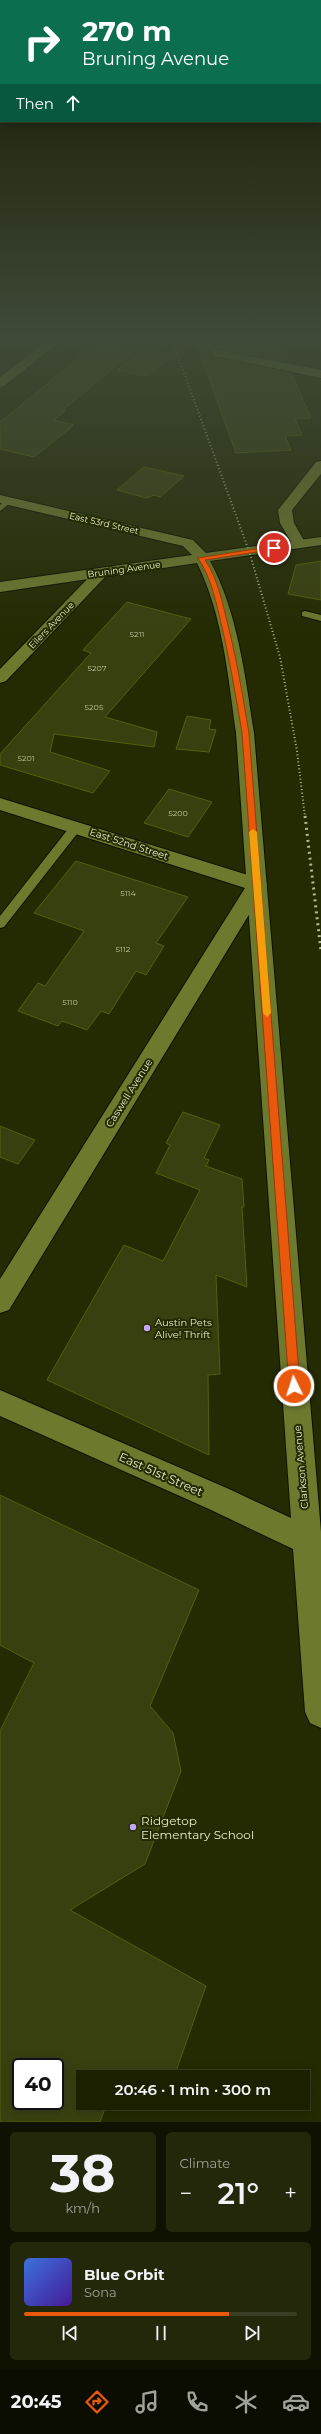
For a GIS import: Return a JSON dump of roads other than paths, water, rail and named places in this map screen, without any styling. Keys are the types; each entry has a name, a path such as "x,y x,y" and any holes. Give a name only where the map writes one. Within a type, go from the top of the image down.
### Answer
{"street":[{"path":"321,465 285,510 284,516 289,528 299,544 321,541"},
{"name":"East 53rd Street","path":"3,503 188,544 193,546 201,558"},
{"name":"Bruning Avenue","path":"0,587 299,544"},
{"name":"Clarkson Avenue","path":"201,558 210,571 216,591 236,674 245,733 303,1496 315,1546 321,1712"},
{"name":"Eilers Avenue","path":"0,678 102,572"},
{"name":"East 52nd Street","path":"0,804 257,885"},
{"name":"Caswell Avenue","path":"0,1302 257,885"},
{"name":"East 51st Street","path":"0,1403 219,1499 315,1546"}],"lane":[{"path":"305,614 321,618"},
{"path":"0,924 76,827"}],"railway":[{"path":"208,439 249,551 280,657 297,751 305,817"},
{"path":"305,816 321,951"}],"place":[{"name":"Austin Pets Alive! Thrift","path":"147,1328"},
{"name":"Ridgetop Elementary School","path":"133,1827"}]}
